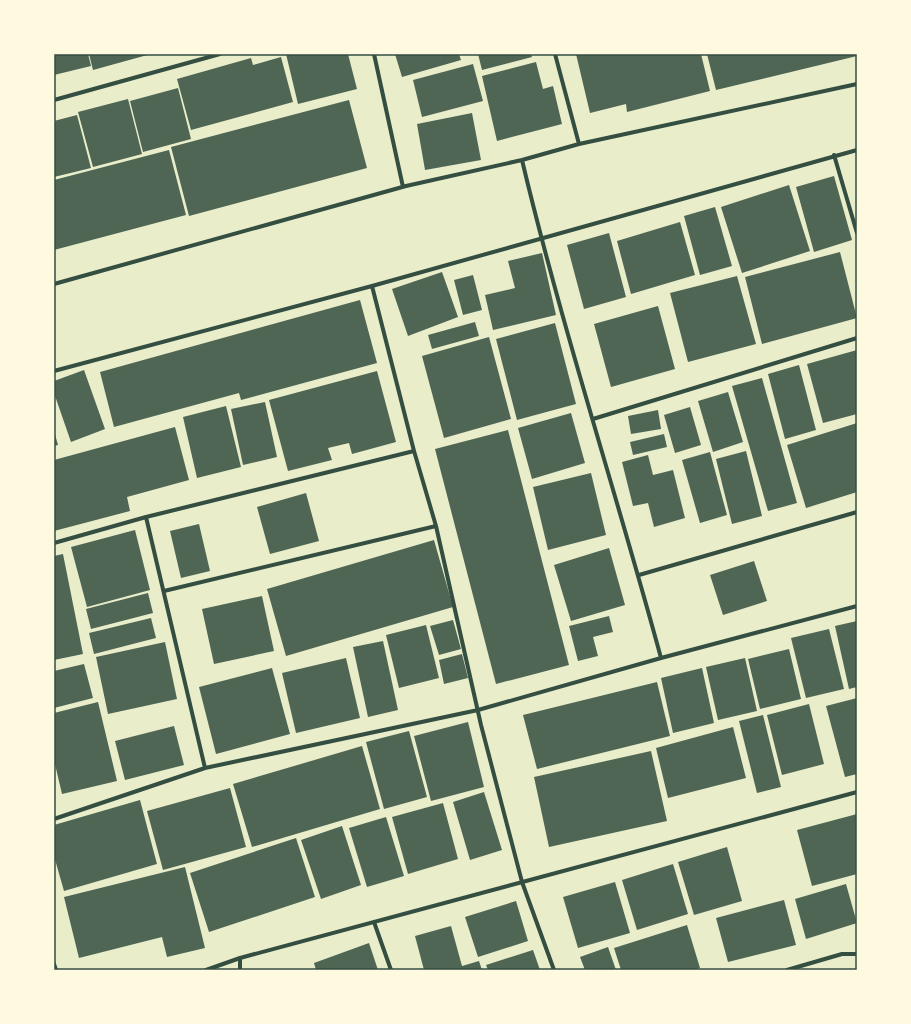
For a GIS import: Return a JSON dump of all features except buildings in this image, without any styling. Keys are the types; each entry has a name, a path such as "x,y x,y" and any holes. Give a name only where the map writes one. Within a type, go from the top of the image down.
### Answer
{"street":[{"path":"54,100 220,54"},
{"path":"374,54 403,187"},
{"path":"555,54 579,144"},
{"path":"54,284 403,187 522,160 579,144 857,84"},
{"path":"54,371 372,286 834,155 857,150"},
{"path":"834,155 857,233"},
{"path":"522,160 539,229 639,575 661,658"},
{"path":"372,286 414,451 436,526 478,710 522,882 554,970"},
{"path":"593,418 857,338"},
{"path":"54,543 146,517 414,451"},
{"path":"639,575 857,512"},
{"path":"146,517 205,768"},
{"path":"164,591 436,526"},
{"path":"54,819 205,768 478,710 661,658 857,606"},
{"path":"206,970 240,958 857,792"},
{"path":"374,922 390,970"},
{"path":"787,970 842,954 857,954"},
{"path":"240,958 240,970"},
{"path":"54,964 56,970"}]}
